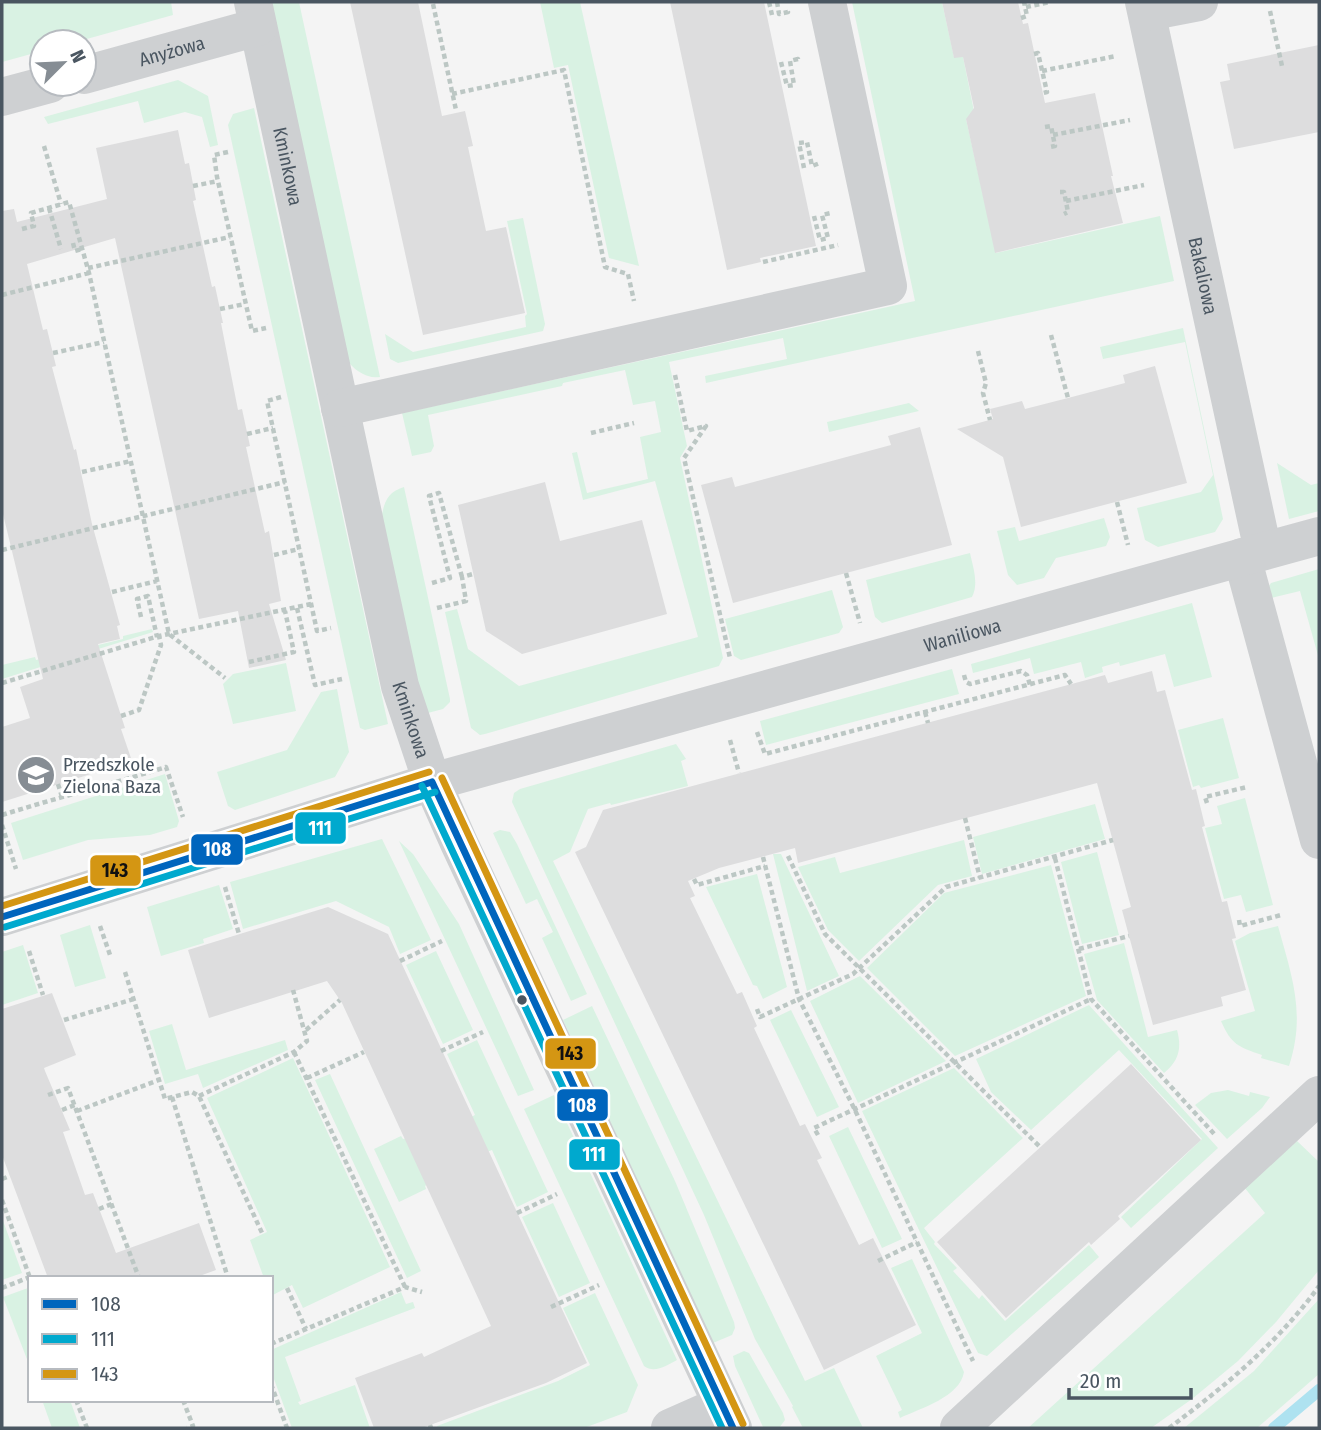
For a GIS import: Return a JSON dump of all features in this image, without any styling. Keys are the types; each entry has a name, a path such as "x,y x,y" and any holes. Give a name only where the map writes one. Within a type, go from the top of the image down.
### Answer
{"street":[{"path":"340,408 888,286 827,2"},
{"path":"1145,7 1199,2"},
{"name":"Bakaliowa","path":"1145,7 1252,554 1306,736 1319,840"},
{"name":"Kminkowa","path":"255,14 400,686 432,782 728,1417"},
{"name":"Anyżowa","path":"98,70 255,14"},
{"path":"2,97 28,90"},
{"name":"Waniliowa","path":"2,917 432,782 1319,536"},
{"path":"959,1428 1319,1095"},
{"path":"670,1428 728,1417"}],"path":[{"path":"769,2 772,15"},
{"path":"776,2 779,14"},
{"path":"1021,18 1027,16 1025,4 1050,2"},
{"path":"433,4 456,110"},
{"path":"1270,11 1282,66"},
{"path":"1034,54 1038,53 1047,92 1043,93"},
{"path":"1042,71 1118,55"},
{"path":"781,62 787,86 794,85 790,61"},
{"path":"452,94 564,70 605,267 628,274 635,305"},
{"path":"1053,135 1131,119"},
{"path":"1045,127 1051,126 1055,146 1050,147"},
{"path":"804,168 799,143 807,142 812,166"},
{"path":"44,146 61,204"},
{"path":"228,152 214,155 230,237 251,331 266,328"},
{"path":"193,186 218,181"},
{"path":"1066,201 1145,185"},
{"path":"1060,192 1065,192 1068,212 1064,214"},
{"path":"22,229 34,226 31,213 69,202 88,271 169,634 225,678"},
{"path":"50,208 61,249"},
{"path":"814,216 820,240 828,239 822,215 831,212 833,220"},
{"path":"764,262 838,245 835,232"},
{"path":"2,295 230,237"},
{"path":"73,243 75,251 82,249"},
{"path":"220,309 245,303"},
{"path":"1051,335 1068,398"},
{"path":"53,353 104,342"},
{"path":"978,351 986,383 983,393 990,420"},
{"path":"675,371 687,431 714,425"},
{"path":"281,397 267,401 299,549 317,631 331,628"},
{"path":"591,433 634,423"},
{"path":"706,426 684,458 733,670"},
{"path":"247,434 273,428"},
{"path":"82,471 131,461"},
{"path":"2,550 285,482"},
{"path":"432,583 450,578 429,496 439,493 466,601 438,608"},
{"path":"1117,502 1129,545"},
{"path":"274,555 299,549"},
{"path":"846,573 863,634"},
{"path":"462,577 473,574"},
{"path":"112,592 157,581"},
{"path":"121,716 139,710 161,645 148,596 137,599 141,617"},
{"path":"2,683 169,634 311,604"},
{"path":"297,608 315,685 342,679"},
{"path":"249,662 294,652 285,611"},
{"path":"974,683 1021,671 1027,675 1030,685"},
{"path":"756,728 765,754 1065,675 1071,684"},
{"path":"925,712 928,723"},
{"path":"729,736 739,773"},
{"path":"2,815 166,767 183,818"},
{"path":"58,785 62,797"},
{"path":"1207,803 1205,797 1247,787"},
{"path":"965,818 979,878"},
{"path":"2,825 16,869"},
{"path":"757,1009 760,1017 842,980 859,968 946,887 1113,840"},
{"path":"788,856 825,934 1040,1147"},
{"path":"763,857 799,999 854,1108 974,1363"},
{"path":"1055,858 1091,999 1211,1130"},
{"path":"694,879 697,885 765,866"},
{"path":"222,876 239,934"},
{"path":"97,915 110,955"},
{"path":"1239,920 1240,926 1281,915"},
{"path":"1078,949 1129,936"},
{"path":"400,961 442,942"},
{"path":"30,955 43,995"},
{"path":"125,972 165,1099 192,1092 199,1096 263,1235"},
{"path":"199,1096 294,1052 307,1041 293,990"},
{"path":"64,1020 134,999"},
{"path":"818,1135 814,1128 854,1108 1091,999"},
{"path":"306,1030 340,1000"},
{"path":"441,1051 483,1032"},
{"path":"294,1052 405,1287"},
{"path":"307,1078 364,1052"},
{"path":"62,1110 76,1108 159,1080"},
{"path":"48,1095 68,1088 138,1276"},
{"path":"172,1097 227,1276"},
{"path":"2,1179 10,1176"},
{"path":"517,1213 557,1194"},
{"path":"2,1200 29,1276"},
{"path":"99,1209 111,1204"},
{"path":"878,1261 917,1242"},
{"path":"2,1288 28,1279"},
{"path":"551,1307 599,1285"},
{"path":"1169,1428 1210,1398 1243,1369 1304,1307 1319,1286"},
{"path":"273,1343 405,1287 422,1292"},
{"path":"287,1288 306,1329"},
{"path":"273,1390 287,1428"},
{"path":"77,1402 87,1428"},
{"path":"184,1402 193,1426 187,1428"}],"green space":[{"path":"2,2 171,2 173,15 98,36 98,28 28,28 28,55 2,62"},
{"path":"270,2 299,2 380,377 361,373 346,359"},
{"path":"540,2 580,2 639,266 609,258 568,65 554,68"},
{"path":"852,2 942,2 954,57 963,57 975,116 966,119 996,253 1160,216 1174,281 706,383 705,376 787,359 783,338 669,362 687,446 680,458 723,658 719,666 480,735 471,728 445,612 457,609 468,649 519,686 698,637 655,481 583,500 572,453 577,452 587,493 648,479 640,437 661,432 655,401 633,405 625,370 563,383 562,386 428,415 434,446 431,452 412,456 402,413 915,301"},
{"path":"178,80 208,96 218,145 210,147 202,117 185,112 144,123 138,101 48,124 44,117"},
{"path":"254,108 388,724 365,730 360,728 228,125 233,114"},
{"path":"523,218 545,324 543,331 398,363 390,359 385,334 413,352 526,327 527,314 507,221"},
{"path":"1183,328 1223,519 1215,532 1158,547 1145,540 1137,508 1201,492 1213,475 1185,342 1103,359 1100,347"},
{"path":"909,403 919,411 829,432 827,422"},
{"path":"1277,463 1311,485 1319,483 1319,511 1289,519"},
{"path":"404,487 450,699 443,709 424,714 381,519 387,499"},
{"path":"1104,518 1110,537 1106,546 1056,558 1044,578 1017,585 1008,575 997,531 1015,527 1019,541"},
{"path":"970,553 975,581 972,597 882,623 875,617 866,580"},
{"path":"1319,569 1319,659 1300,591 1271,598 1269,586 1271,583"},
{"path":"832,590 843,627 839,633 741,660 734,656 725,619"},
{"path":"1192,603 1212,677 1174,687 1165,654 1120,666 1119,662 1102,667 1103,672 1085,678 1081,662 1034,674 1030,658 973,673 971,664"},
{"path":"152,629 153,632 2,679 2,665 35,657 36,660 123,639 123,636"},
{"path":"286,663 296,711 233,724 223,684 233,674"},
{"path":"952,669 959,694 766,745 760,721"},
{"path":"337,689 349,752 335,777 235,810 228,806 217,772 287,750 321,692"},
{"path":"1223,718 1239,778 1201,788 1199,785 1193,787 1178,730"},
{"path":"676,744 686,759 681,761 688,786 588,809 570,852 553,861 805,1381 834,1368 863,1428 803,1428 755,1339 704,1215 512,802 514,793 520,789"},
{"path":"165,774 179,821 177,827 150,835 88,840 23,860 11,823"},
{"path":"1245,798 1273,905 1246,912 1241,895 1224,899 1205,828 1222,824 1217,806"},
{"path":"1095,804 1105,839 982,874 973,837"},
{"path":"500,830 510,832 517,844 587,994 571,1001 542,938 553,932 537,899 526,904 493,833"},
{"path":"382,839 431,940 400,954 389,927 336,901 243,929 230,882"},
{"path":"964,840 972,876 938,885 859,961 828,930 798,867 835,857 840,873"},
{"path":"399,841 413,854 459,924 534,1090 518,1096"},
{"path":"1097,852 1119,935 1082,944 1061,862"},
{"path":"773,854 781,854 839,976 807,991"},
{"path":"1051,865 1086,996 955,1056 867,968 944,893"},
{"path":"757,874 787,987 763,999 757,986 753,985 706,887"},
{"path":"219,885 233,929 203,939 204,943 161,956 147,907"},
{"path":"90,925 106,978 75,987 60,935"},
{"path":"1278,926 1292,979 1297,1012 1294,1047 1289,1066 1261,1058 1262,1055 1236,1044 1221,1021 1255,1011 1235,941 1250,933"},
{"path":"1124,943 1148,1037 1177,1030 1178,1054 1164,1073 1097,1000 1084,954"},
{"path":"23,945 38,993 2,1005 2,952"},
{"path":"436,951 473,1030 443,1044 406,965"},
{"path":"860,976 946,1061 858,1103 810,1001"},
{"path":"1089,1005 1218,1148 1131,1228 1121,1217 1202,1139 1119,1050 1031,1130 991,1092 976,1059"},
{"path":"592,1006 675,1181 734,1322 732,1335 713,1343 563,1020"},
{"path":"791,1010 839,1107 817,1117 770,1020"},
{"path":"172,1024 186,1070 285,1040 288,1050 203,1088 198,1074 165,1084 149,1031"},
{"path":"477,1040 548,1192 517,1207 492,1150 487,1152 471,1117 475,1115 447,1054"},
{"path":"293,1058 390,1267 303,1308 292,1285 273,1295 273,1276 263,1276 250,1240 267,1232 207,1098"},
{"path":"954,1068 1023,1138 924,1228 934,1244 957,1268 953,1271 979,1299 982,1295 1005,1321 1089,1245 1099,1257 987,1356 978,1353 862,1111"},
{"path":"330,1074 421,1271 407,1278 315,1080"},
{"path":"1228,1090 1249,1096 1250,1092 1270,1097 1262,1108 1227,1139 1195,1105 1211,1093"},
{"path":"554,1095 677,1360 665,1366 652,1369 644,1366 524,1109"},
{"path":"848,1127 902,1239 882,1248 829,1136"},
{"path":"401,1136 403,1139 407,1138 428,1184 426,1189 399,1202 374,1149"},
{"path":"1297,1141 1319,1162 1319,1270 1276,1322 1238,1361 1151,1428 1028,1428 1265,1213 1244,1187"},
{"path":"553,1203 590,1283 559,1297 522,1217"},
{"path":"2,1218 22,1273 2,1280"},
{"path":"912,1259 964,1372 961,1381 948,1395 900,1418 898,1412 902,1410 876,1356 922,1333 891,1268"},
{"path":"28,1288 28,1362 3,1297"},
{"path":"401,1292 406,1304 413,1302 415,1308 285,1357 301,1401 298,1402 300,1405 355,1385 370,1428 292,1428 273,1376 273,1349"},
{"path":"595,1293 638,1385 627,1412 584,1428 438,1428 437,1426 558,1381 590,1365 563,1308"},
{"path":"1319,1299 1319,1374 1257,1428 1184,1428 1254,1371"},
{"path":"744,1351 749,1353 783,1413 785,1420 779,1428 763,1427 735,1366 733,1356"},
{"path":"43,1402 71,1402 80,1428 52,1428"}],"building":[{"path":"350,2 418,2 442,116 465,111 473,146 468,147 486,231 506,227 525,313 423,335"},
{"path":"670,2 764,2 816,246 760,258 761,262 727,270"},
{"path":"942,2 1018,2 1023,24 1028,23 1045,103 1095,93 1123,223 995,253 966,119 974,108 963,57 954,58"},
{"path":"1319,45 1319,132 1234,149 1220,82 1230,80 1227,64"},
{"path":"178,130 185,164 189,163 196,200 193,201 223,323 238,410 242,409 250,446 246,447 265,533 269,531 281,601 269,604 286,660 249,668 238,611 199,619 115,238 27,264 43,330 47,329 56,366 52,367 74,450 76,449 92,524 120,625 117,626 120,639 98,644 125,728 121,729 132,761 2,802 2,727 30,718 20,687 43,679 2,510 2,211 14,209 17,222 107,199 96,148"},
{"path":"1155,366 1187,483 1021,527 1003,457 957,429 993,419 990,409 1022,401 1025,409 1068,398 1125,383 1123,375"},
{"path":"920,427 952,545 733,603 701,485 732,477 735,487 891,445 888,436"},
{"path":"545,482 560,541 642,520 667,614 522,654 486,631 458,505"},
{"path":"1152,671 1157,692 1165,690 1192,790 1196,789 1205,826 1202,827 1222,902 1227,901 1236,938 1232,939 1246,990 1221,997 1223,1006 1153,1025 1122,910 1131,907 1097,783 798,863 795,848 719,868 688,881 695,896 690,898 737,994 742,992 757,1026 754,1028 800,1126 805,1124 822,1158 817,1160 859,1245 873,1238 916,1325 824,1370 575,852 586,847 603,810 1105,675 1108,683"},
{"path":"328,907 388,934 587,1363 546,1383 422,1428 374,1428 355,1378 422,1353 424,1357 491,1326 342,1003 327,981 209,1018 188,950"},
{"path":"52,993 76,1055 44,1068 70,1130 63,1132 85,1195 93,1193 116,1253 199,1223 216,1270 200,1276 47,1276 2,1155 2,1009"},
{"path":"1131,1064 1201,1140 1118,1216 1120,1219 1091,1245 1089,1242 1006,1318 937,1242"}],"waterway":[{"path":"1274,1428 1319,1390"}],"transit line":[{"name":"143","path":"2,906 429,772"},
{"name":"143","path":"442,778 743,1424"},
{"name":"108","path":"432,782 733,1428"},
{"name":"108","path":"2,917 432,782"},
{"name":"111","path":"422,786 722,1428"},
{"name":"111","path":"5,927 435,792"}],"place":[{"name":"Przedszkole Zielona Baza","path":"36,775"}]}
